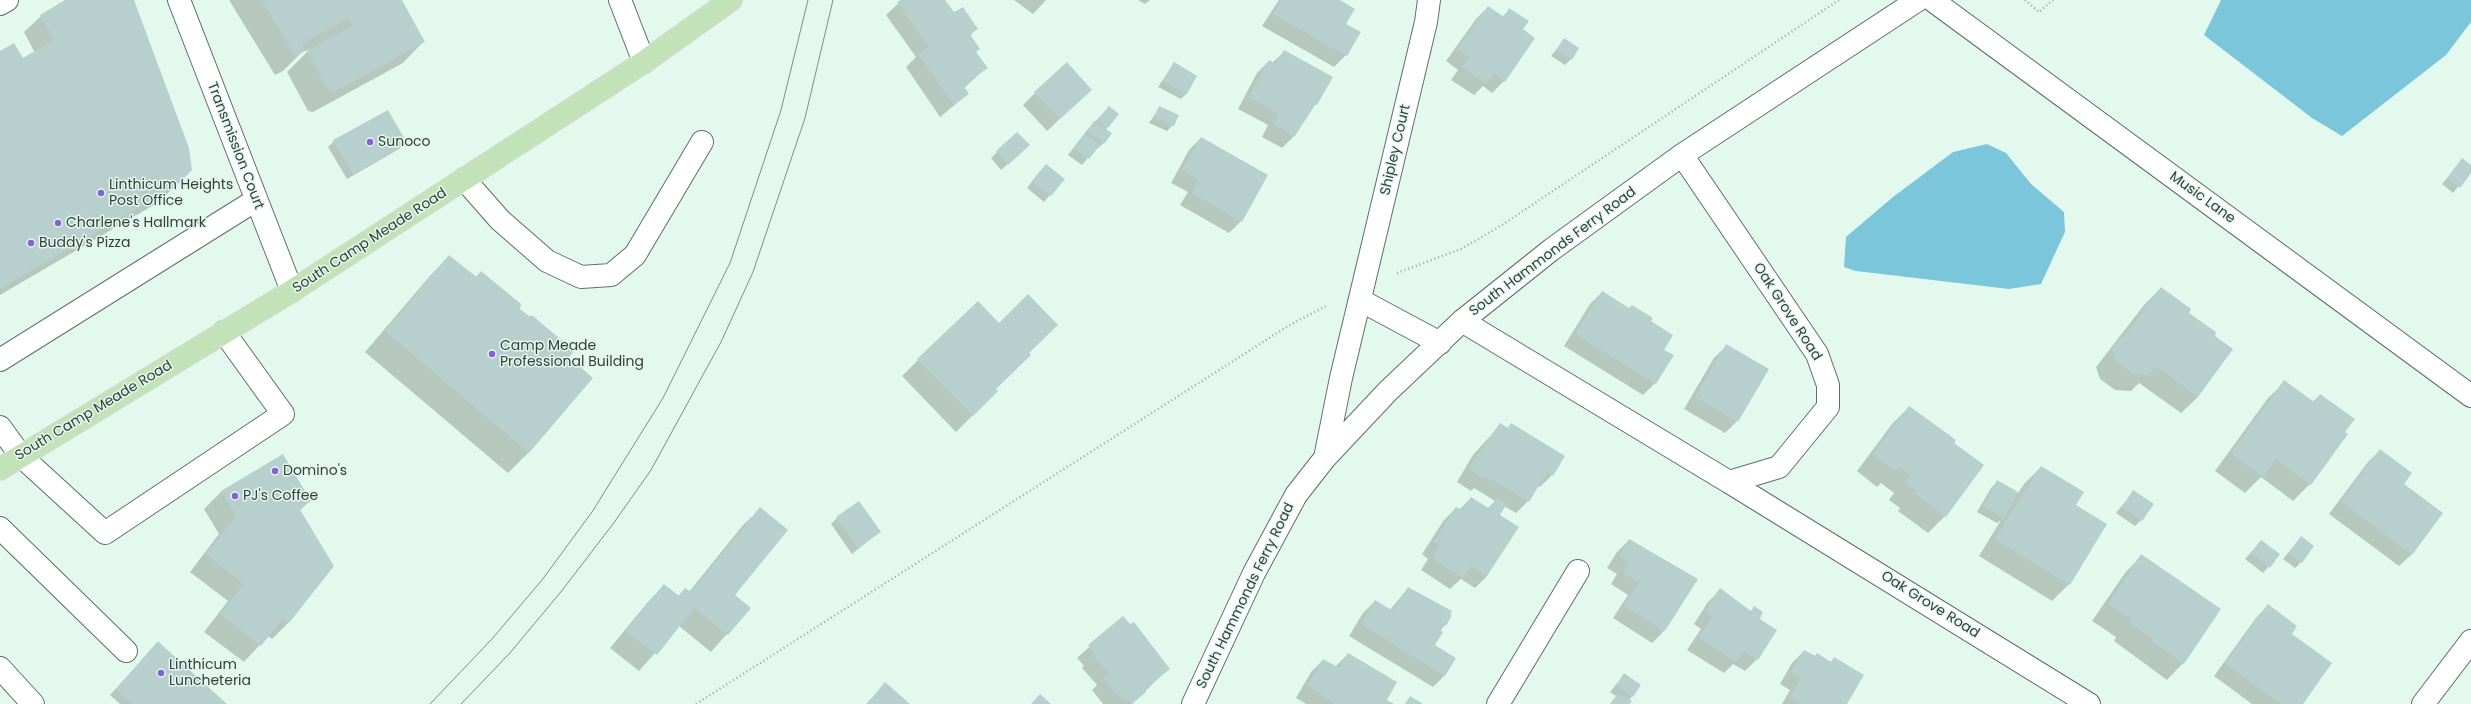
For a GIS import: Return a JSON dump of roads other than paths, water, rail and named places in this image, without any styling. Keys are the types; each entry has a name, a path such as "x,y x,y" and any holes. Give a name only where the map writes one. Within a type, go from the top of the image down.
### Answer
{"main road":[{"name":"South Camp Meade Road","path":"0,469 292,291 644,62 732,0"}],"street":[{"path":"0,4 7,0"},
{"name":"Transmission Court","path":"179,0 292,291"},
{"path":"620,0 644,62"},
{"name":"Shipley Court","path":"1325,458 1426,22 1429,0"},
{"name":"South Hammonds Ferry Road","path":"1195,703 1254,574 1296,495 1325,458 1388,391 1462,322 1551,250 1682,155 1918,0"},
{"name":"Music Lane","path":"1932,0 2471,396"},
{"path":"464,179 500,220 547,261 581,277 610,275 635,255 702,142"},
{"name":"Oak Grove Road","path":"1682,155 1817,354 1828,385 1828,407 1779,467 1729,482"},
{"path":"0,360 256,200"},
{"path":"1362,293 1440,343"},
{"name":"Oak Grove Road","path":"1462,322 1729,482 2089,704"},
{"path":"0,427 21,456 105,533 283,414 224,332"},
{"path":"0,528 126,651"},
{"path":"1498,704 1578,571"},
{"path":"2423,704 2471,640"},
{"path":"0,668 33,704"}],"water":[{"path":"2221,0 2471,0 2471,22 2446,55 2342,136 2312,118 2204,35"},
{"path":"1987,144 2006,153 2031,184 2064,212 2065,232 2041,284 2009,289 1856,271 1844,267 1846,237 1893,197 1953,152"}],"tram line":[{"path":"430,704 492,639 542,580 592,512 663,398 730,263 781,110 808,0"},
{"path":"461,704 509,654 560,593 613,524 651,470 721,342 753,272 805,118 833,0"}],"place":[{"name":"Sunoco","path":"370,142"},
{"name":"Linthicum Heights Post Office","path":"101,193"},
{"name":"Charlene's Hallmark","path":"58,223"},
{"name":"Buddy's Pizza","path":"31,243"},
{"name":"Camp Meade Professional Building","path":"492,354"},
{"name":"Domino's","path":"275,471"},
{"name":"PJ's Coffee","path":"235,496"},
{"name":"Linthicum Luncheteria","path":"161,673"}]}
